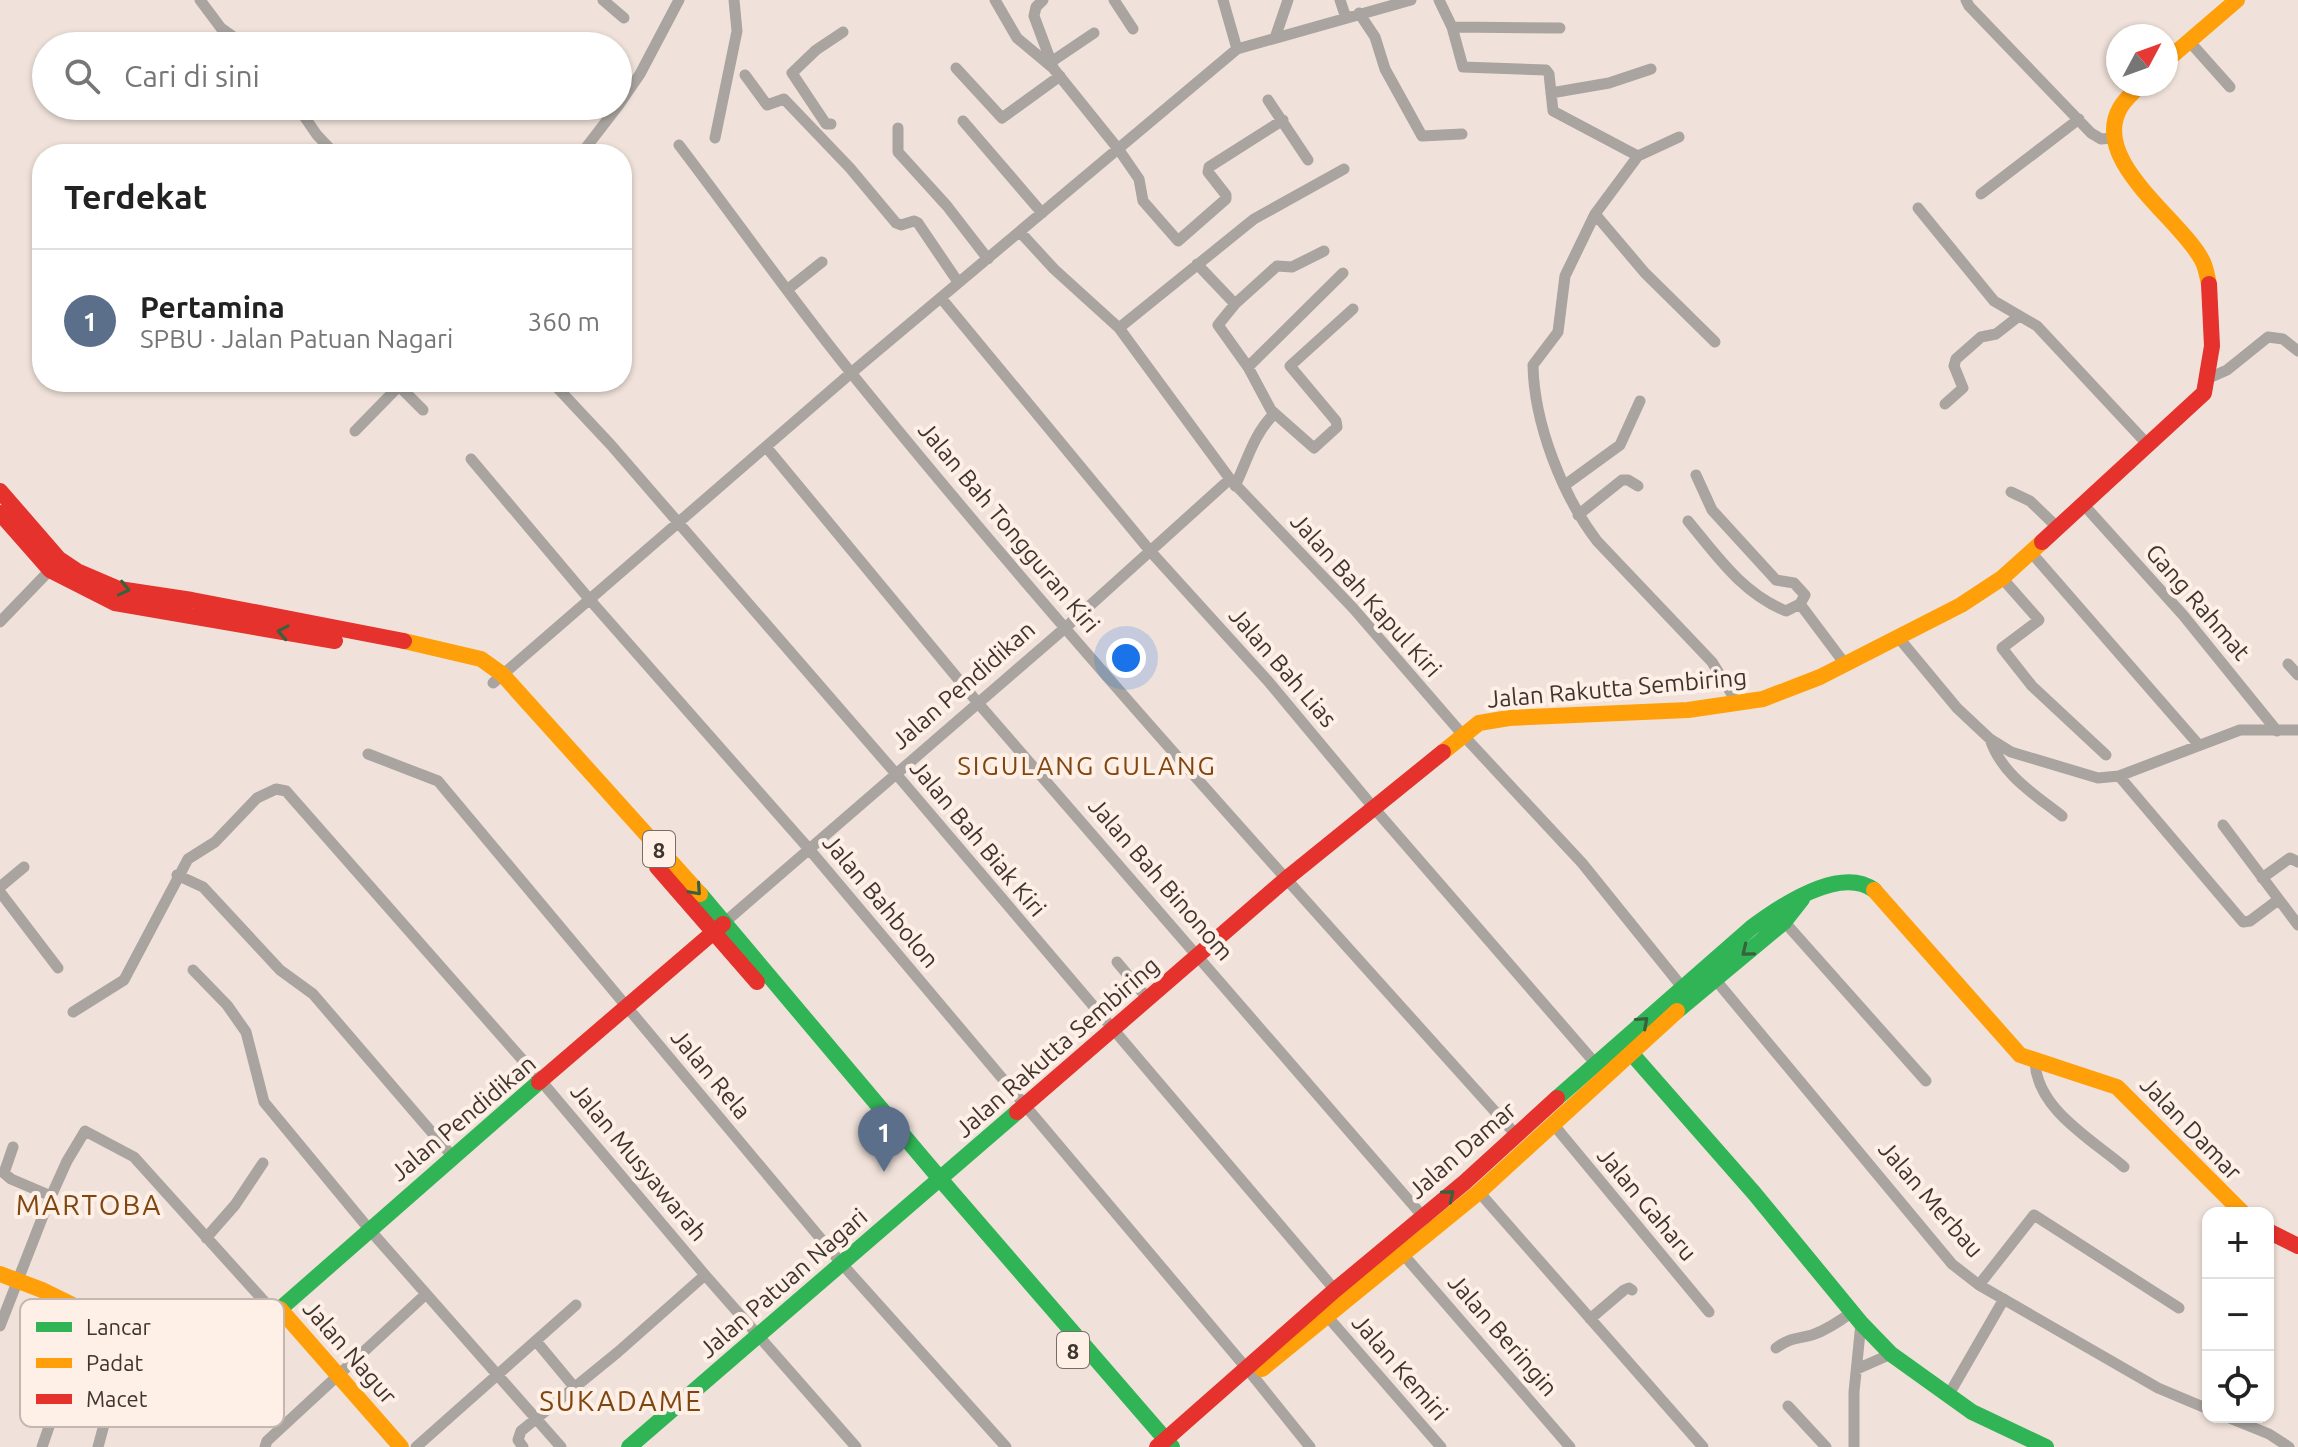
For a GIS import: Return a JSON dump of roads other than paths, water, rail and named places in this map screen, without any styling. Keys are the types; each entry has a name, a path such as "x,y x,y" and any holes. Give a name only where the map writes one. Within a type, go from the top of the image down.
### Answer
{"main road":[{"path":"2178,51 2237,0"},
{"path":"2113,138 2117,114 2131,96"},
{"name":"Jalan Rakutta Sembiring","path":"936,1184 1286,879 1479,723 1509,718 1688,710 1738,704 1789,691 1961,605 2002,578 2199,400 2209,378 2213,320 2202,258 2124,164 2113,138"},
{"name":"8","path":"0,491 59,559 77,571 119,589 451,650 481,659 719,927 936,1184 1167,1445"},
{"name":"8","path":"0,513 50,570 115,603 449,661 498,679"},
{"name":"Jalan Damar","path":"1250,1372 1327,1316 1370,1271 1428,1222 1595,1063 1682,987 1803,897 1833,884 1862,883 1880,894 2020,1055 2117,1087 2236,1207"},
{"name":"Jalan Damar","path":"1167,1445 1250,1372 1335,1290 1402,1253 1428,1222 1479,1192 1779,916"},
{"name":"Jalan Pendidikan","path":"284,1303 719,927"},
{"path":"1632,1054 1891,1354 1972,1412 2046,1447"},
{"name":"Jalan Patuan Nagari","path":"629,1447 936,1184"},
{"path":"2274,1234 2298,1246"},
{"name":"Jalan Nagur","path":"0,1274 56,1299"},
{"name":"Jalan Nagur","path":"284,1318 401,1447"}],"street":[{"path":"200,0 227,32"},
{"path":"603,0 624,18"},
{"path":"632,86 679,0"},
{"path":"715,138 737,31 734,0"},
{"path":"995,0 1020,42 1055,68 1119,150 1139,179 1143,201 1178,241 1226,199 1208,172 1209,167 1283,120"},
{"path":"1043,0 1036,7 1034,16 1055,68"},
{"path":"1114,0 1133,29"},
{"path":"1223,0 1237,49"},
{"path":"1275,38 1288,0"},
{"path":"1340,0 1346,18"},
{"path":"1439,0 1452,27 1463,67 1544,69 1549,74 1553,111 1638,156"},
{"path":"1966,0 2096,136 2113,138"},
{"path":"498,679 851,373 1237,49 1407,1"},
{"path":"1359,13 1375,37 1385,69 1422,136 1462,134"},
{"path":"1452,27 1560,28"},
{"path":"831,124 826,124 792,76 816,50 843,32"},
{"path":"956,68 1002,118 1094,33"},
{"path":"2189,41 2230,87"},
{"path":"1551,93 1614,81 1651,69"},
{"path":"745,75 767,105 771,106 780,98 786,85 795,79"},
{"path":"780,98 850,168 896,223 918,223 958,282"},
{"path":"1268,100 1308,160"},
{"path":"1981,194 2079,119"},
{"path":"307,120 326,144"},
{"path":"589,144 607,120"},
{"path":"963,121 1042,213"},
{"path":"898,128 898,152 947,206 988,259"},
{"path":"1679,137 1638,156 1595,214 1565,276 1558,332 1534,362 1533,368 1550,450 1578,515 1597,541 1712,662 1738,704"},
{"name":"Jalan Bah Tongguran Kiri","path":"679,145 851,373 1065,628 1517,1136"},
{"path":"1119,328 1260,216 1344,169"},
{"path":"1918,208 1994,301 2037,326 2149,446"},
{"path":"1595,214 1645,273 1715,342"},
{"name":"Jalan Bah Kapul Kiri","path":"1020,232 1054,269 1119,328 1232,482 1353,608 1462,734 1582,863 1682,987"},
{"path":"1324,251 1292,267 1276,267 1218,324 1248,367 1274,414 1314,448 1337,427 1336,421 1290,366 1353,309"},
{"path":"788,289 822,262"},
{"path":"1197,264 1235,304"},
{"path":"1248,367 1343,273"},
{"name":"Jalan Bah Lias","path":"941,298 1151,552 1268,681 1595,1063"},
{"path":"1945,404 1963,388 1954,366 1956,359 1981,337 1996,334 2019,316"},
{"path":"2209,378 2227,370 2268,337 2283,339 2298,351"},
{"path":"355,431 393,392"},
{"path":"408,392 423,410"},
{"name":"Jalan Bah Biak Kiri","path":"561,392 897,775 1335,1290"},
{"path":"1565,485 1620,445 1640,401"},
{"path":"1232,482 1250,445 1274,414"},
{"name":"Jalan Bah Binonom","path":"767,448 978,703 1428,1222"},
{"name":"Jalan Bahbolon","path":"471,459 590,600 809,849 1310,1447"},
{"path":"1688,521 1729,571 1757,596 1786,611 1800,604 1805,595 1792,582 1776,580 1708,506 1696,475"},
{"path":"1578,515 1625,479 1638,486"},
{"name":"Jalan Pendidikan","path":"719,927 1232,482"},
{"path":"2011,492 2030,501 2057,527"},
{"name":"Gang Rahmat","path":"2083,504 2183,615 2277,731"},
{"path":"2030,551 2198,744"},
{"path":"0,622 50,570"},
{"path":"2002,578 2039,620 2002,648 2032,686 2106,755"},
{"path":"1800,604 1845,664"},
{"path":"1898,637 1957,708 1990,739 2011,752 2098,778 2119,776 2240,730 2297,733"},
{"path":"2288,664 2298,675"},
{"path":"1990,739 2005,769 2062,816"},
{"name":"Jalan Rela","path":"368,754 438,781 842,1264 1006,1447"},
{"path":"2119,776 2243,922 2250,921 2278,900"},
{"name":"Jalan Musyawarah","path":"177,875 188,859 210,847 257,798 281,788 292,797 856,1447"},
{"path":"2223,825 2278,900 2293,911 2298,925"},
{"path":"2262,878 2290,858 2298,862"},
{"path":"24,867 0,889 58,968"},
{"path":"73,1012 124,980 177,875 203,887 283,973 313,994 453,1157"},
{"path":"1779,916 1926,1081"},
{"path":"1117,962 1148,999"},
{"path":"193,970 227,1005 246,1032 263,1100 369,1229 561,1447"},
{"name":"Jalan Merbau","path":"1714,978 1952,1264 1979,1285 2158,1388 2202,1406"},
{"path":"2035,1062 2038,1086 2056,1109 2124,1167"},
{"name":"Jalan Gaharu","path":"1553,1124 1709,1312"},
{"path":"0,1326 51,1196 82,1132 86,1131 134,1157 265,1299"},
{"path":"13,1147 4,1173 51,1196"},
{"path":"206,1238 235,1205 263,1163"},
{"path":"1479,1192 1703,1447"},
{"path":"1979,1285 2034,1215 2179,1308"},
{"name":"Jalan Beringin","path":"1402,1253 1570,1447"},
{"path":"523,1447 518,1435 705,1275"},
{"path":"1590,1319 1626,1288 1632,1290"},
{"path":"284,1426 426,1294"},
{"path":"1948,1396 2004,1299"},
{"path":"416,1447 576,1305"},
{"name":"Jalan Kemiri","path":"1327,1316 1441,1447"},
{"path":"1776,1348 1790,1338 1808,1336 1856,1317 1854,1447"},
{"path":"536,1341 575,1388"},
{"path":"1857,1369 1891,1354"},
{"path":"1788,1406 1826,1447"},
{"path":"2242,1423 2269,1434 2286,1446"},
{"path":"42,1447 49,1427"},
{"path":"98,1447 103,1427"},
{"path":"265,1447 267,1441 283,1427"}],"place":[{"name":"Pertamina","path":"884,1172"}],"district":[{"name":"SIGULANG GULANG","path":"1087,765"},
{"name":"MARTOBA","path":"89,1204"},
{"name":"SUKADAME","path":"621,1400"}]}
